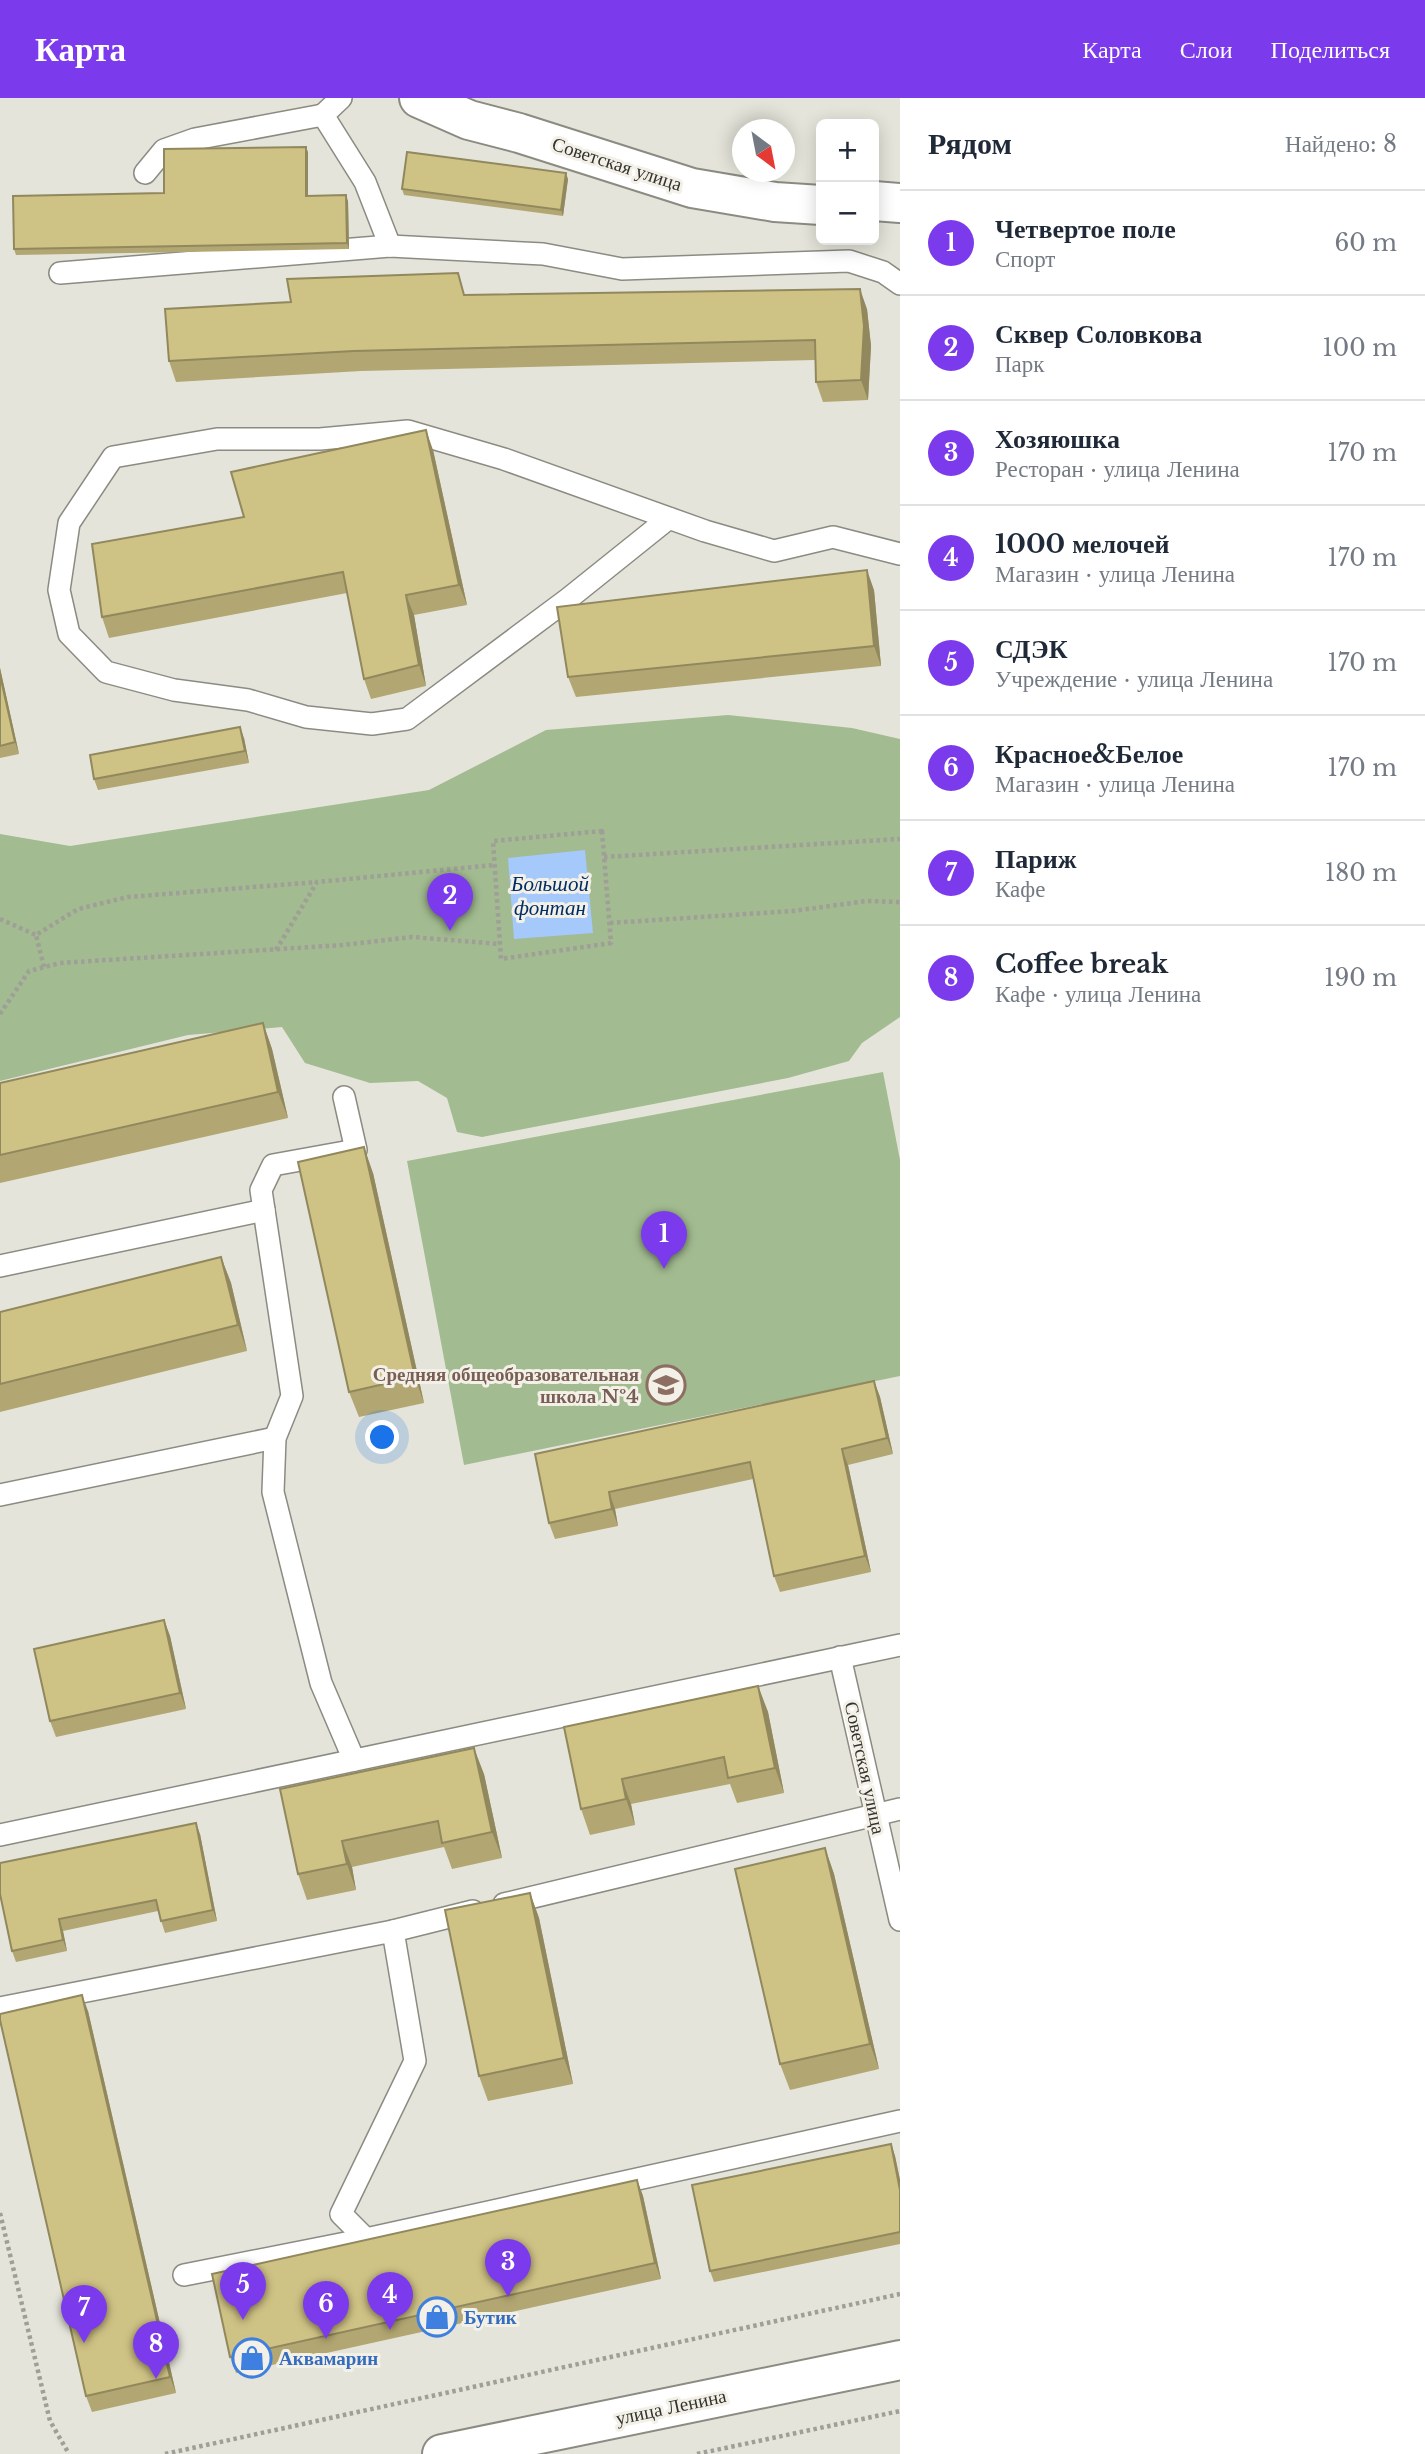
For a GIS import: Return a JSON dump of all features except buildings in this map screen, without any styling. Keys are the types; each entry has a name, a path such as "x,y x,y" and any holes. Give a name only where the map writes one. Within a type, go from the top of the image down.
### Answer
{"street":[{"name":"Советская улица","path":"419,98 469,120 519,132 692,188 775,202 816,205"},
{"path":"879,201 900,203"},
{"name":"улица Ленина","path":"442,2454 900,2360"}],"lane":[{"path":"145,173 164,150 195,139 323,115 341,98"},
{"path":"323,115 365,182 390,246"},
{"path":"60,273 390,246 542,254 622,269 849,261 883,272 900,284"},
{"path":"669,518 568,599 407,719 372,724 306,717 248,701 174,690 106,672 69,634 59,590 69,523 113,457 217,439 320,439 408,431 503,459 623,500 705,531 774,551 832,537 900,554"},
{"path":"344,1097 356,1150 273,1164 261,1190 292,1396 275,1438 273,1492 321,1683 354,1760"},
{"path":"0,1266 264,1210"},
{"path":"0,1495 275,1438"},
{"path":"0,1835 900,1644"},
{"name":"Советская улица","path":"840,1657 900,1920"},
{"path":"0,2008 393,1931 900,1809"},
{"path":"366,2239 341,2214 415,2061 393,1931"},
{"path":"184,2275 366,2239 900,2120"}],"path":[{"path":"602,831 604,857 611,943 501,959 493,841 602,831"},
{"path":"604,857 900,838"},
{"path":"36,935 78,909 128,897 317,883 494,865"},
{"path":"276,950 317,883"},
{"path":"610,923 793,911 867,901 900,902"},
{"path":"0,919 36,935"},
{"path":"36,935 44,967"},
{"path":"0,1014 29,971 60,963 276,950 412,937 500,944"},
{"path":"0,2213 50,2421 69,2454"},
{"path":"165,2454 900,2294"},
{"path":"697,2454 900,2411"}],"green space":[{"path":"728,715 852,728 900,739 900,1017 862,1043 849,1061 788,1078 482,1137 457,1132 447,1098 418,1081 370,1083 305,1063 282,1027 188,1035 0,1081 0,834 70,846 429,790 546,730"},
{"path":"883,1072 900,1160 900,1376 464,1465 407,1161"}],"water":[{"name":"Большой фонтан","path":"585,850 593,933 514,939 508,858"}],"place":[{"name":"Сквер Соловкова","path":"450,931"},
{"name":"Четвертое поле","path":"664,1269"},
{"name":"Средняя общеобразовательная школа №4","path":"666,1385"},
{"name":"Хозяюшка","path":"508,2297"},
{"name":"Бутик","path":"437,2317"},
{"name":"СДЭК","path":"243,2320"},
{"name":"1000 мелочей","path":"390,2330"},
{"name":"Красное&Белое","path":"326,2339"},
{"name":"Париж","path":"84,2343"},
{"name":"Аквамарин","path":"252,2358"},
{"name":"Coffee break","path":"156,2379"}]}
